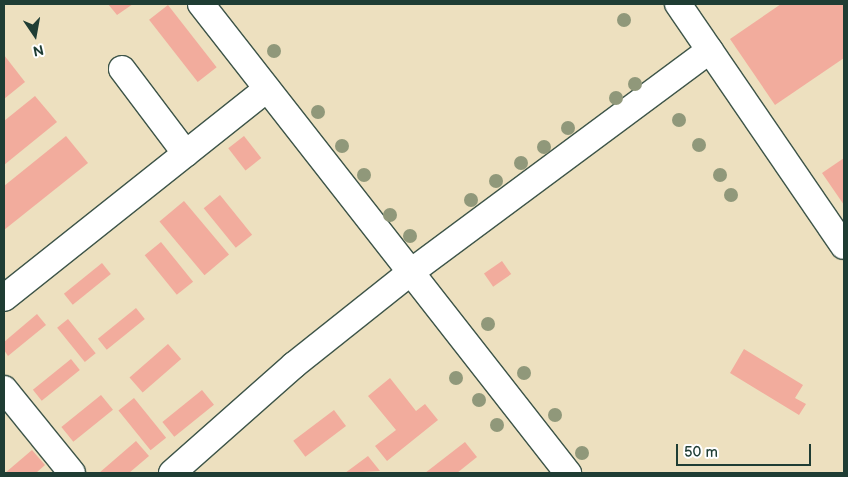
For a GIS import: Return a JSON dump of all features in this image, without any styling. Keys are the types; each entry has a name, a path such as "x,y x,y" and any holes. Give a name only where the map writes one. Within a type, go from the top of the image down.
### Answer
{"lane":[{"path":"201,4 568,473"},
{"path":"678,4 844,246"},
{"path":"172,473 294,365 411,272 710,50"},
{"path":"122,69 186,154"},
{"path":"4,298 267,89"},
{"path":"4,389 72,473"}],"building":[{"path":"108,4 133,4 117,15"},
{"path":"781,4 844,4 844,58 775,105 730,39"},
{"path":"168,5 217,67 198,82 149,20"},
{"path":"4,55 25,82 4,99"},
{"path":"35,96 57,122 4,165 4,121"},
{"path":"66,136 88,163 4,230 4,186"},
{"path":"244,136 261,158 245,170 228,148"},
{"path":"844,158 844,205 822,173"},
{"path":"220,195 252,235 236,248 204,208"},
{"path":"184,201 229,255 204,275 159,222"},
{"path":"161,242 193,282 177,295 145,255"},
{"path":"502,261 511,274 493,287 484,274"},
{"path":"102,263 111,274 73,305 64,294"},
{"path":"136,308 145,319 107,350 98,339"},
{"path":"37,314 46,325 8,356 4,350 4,342"},
{"path":"68,319 96,353 85,362 57,328"},
{"path":"168,344 181,359 143,393 130,377"},
{"path":"744,349 803,385 795,398 806,404 799,415 730,373"},
{"path":"71,359 80,370 42,401 33,390"},
{"path":"390,378 416,411 425,404 438,420 387,461 375,446 396,430 368,396"},
{"path":"202,390 214,405 174,437 162,422"},
{"path":"101,395 113,410 73,442 61,427"},
{"path":"134,398 166,438 151,450 118,411"},
{"path":"334,410 346,426 305,457 293,441"},
{"path":"136,441 149,456 129,473 99,473"},
{"path":"465,442 477,457 457,473 425,473"},
{"path":"32,450 45,465 36,473 5,473"},
{"path":"368,456 380,471 345,473"}]}
